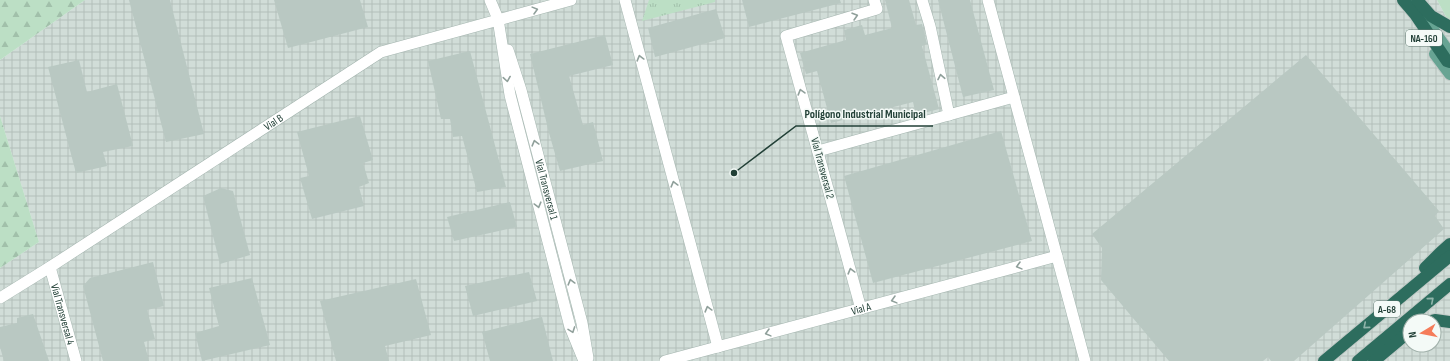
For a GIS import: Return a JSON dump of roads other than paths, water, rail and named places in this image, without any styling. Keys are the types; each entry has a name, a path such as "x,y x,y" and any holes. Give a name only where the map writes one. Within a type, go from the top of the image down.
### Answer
{"highway":[{"path":"1403,0 1415,14 1447,61 1450,62"},
{"path":"1417,0 1431,16 1450,27"},
{"path":"1392,305 1450,244"},
{"name":"A-68","path":"1324,361 1450,256"},
{"name":"A-68","path":"1358,361 1450,284"},
{"path":"1374,361 1402,338"}],"main road":[{"name":"NA-160","path":"1403,0 1416,26 1450,74"},
{"name":"NA-160","path":"1411,0 1450,54"}],"street":[{"name":"Vial Transversal 1","path":"490,0 498,19 525,105 582,323 588,361"},
{"name":"Vial Transversal 1","path":"495,0 510,95 570,327 584,361"},
{"name":"Vial B","path":"0,298 380,52 571,0"},
{"path":"625,0 718,347"},
{"name":"Vial Transversal 2","path":"861,309 786,36 877,9 874,0"},
{"path":"922,0 930,26 949,115"},
{"path":"988,0 1085,361"},
{"path":"818,151 1014,97"},
{"name":"Vial A","path":"665,361 1057,256"},
{"name":"Vial Transversal 4","path":"50,267 76,361"}],"place":[{"name":"Polígono Industrial Municipal","path":"734,173"}]}
